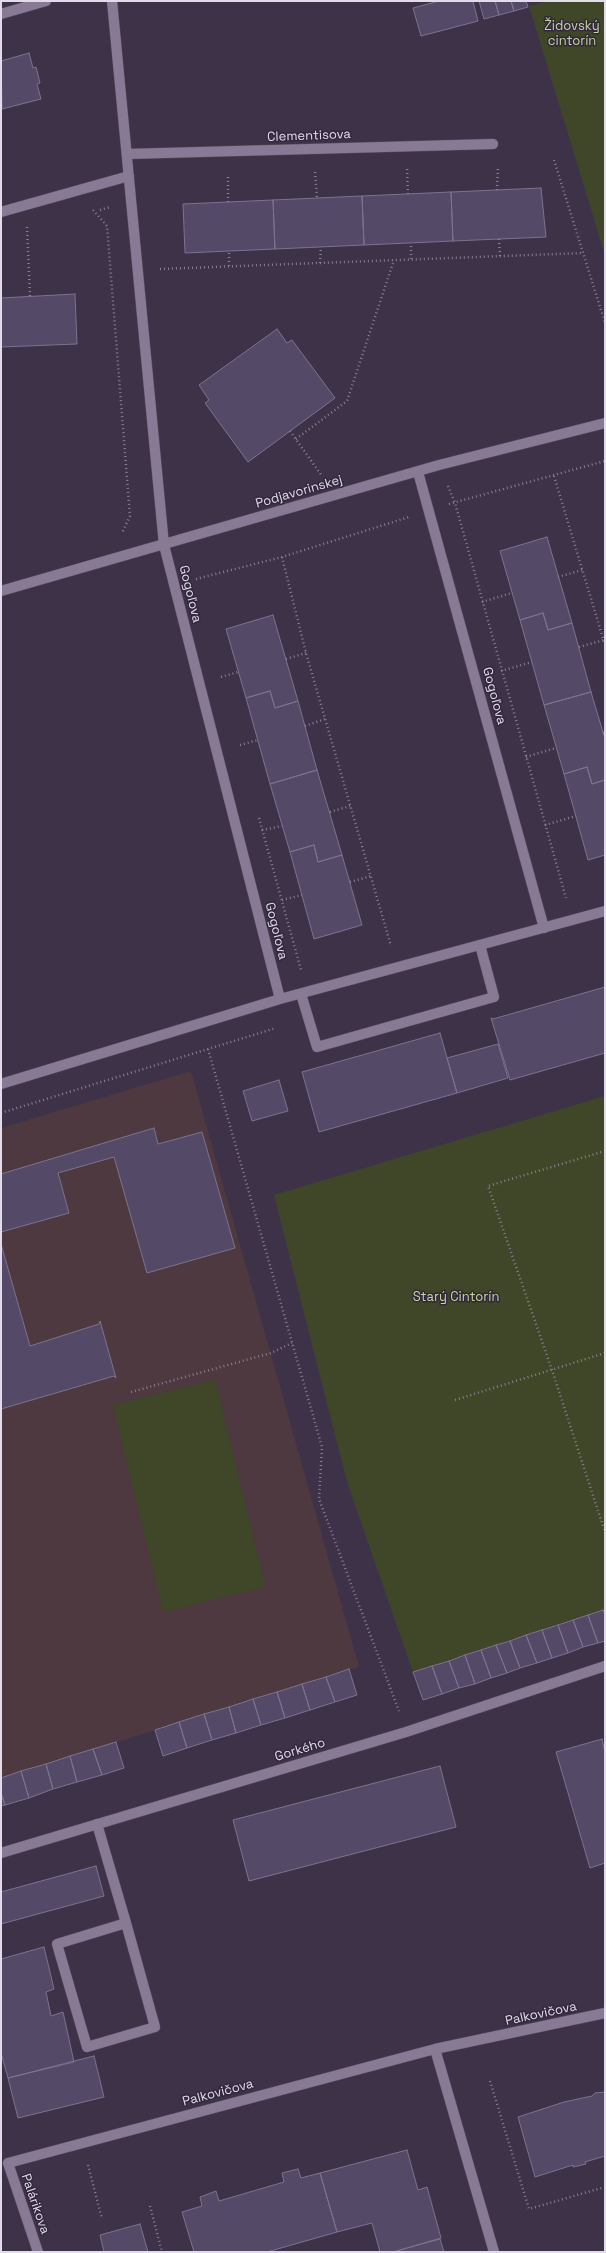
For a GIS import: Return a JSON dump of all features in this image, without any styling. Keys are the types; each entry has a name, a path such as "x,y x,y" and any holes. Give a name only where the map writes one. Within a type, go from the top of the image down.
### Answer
{"street":[{"path":"1,14 46,1"},
{"name":"Gogoľova","path":"112,1 164,545 280,999"},
{"name":"Clementisova","path":"127,154 493,144"},
{"path":"1,212 129,176"},
{"name":"Podjavorinskej","path":"1,591 439,465 605,423"},
{"name":"Gogoľova","path":"418,472 544,928"},
{"path":"1,1084 280,999 605,911"},
{"path":"301,994 317,1047 494,997 480,946"},
{"name":"Gorkého","path":"1,1852 406,1732 605,1666"},
{"path":"97,1824 156,2027 87,2047 57,1944 126,1924"},
{"name":"Palkovičova","path":"4,2165 435,2049 605,2013"},
{"path":"435,2049 494,2252"},
{"name":"Palárikova","path":"4,2165 38,2252"}],"path":[{"path":"554,160 605,323"},
{"path":"497,190 498,162"},
{"path":"407,164 408,194"},
{"path":"315,167 317,198"},
{"path":"228,170 228,202"},
{"path":"89,210 95,211 107,226 130,516 122,534"},
{"path":"21,226 27,224 30,296"},
{"path":"499,239 500,256"},
{"path":"411,243 411,260"},
{"path":"320,263 321,247"},
{"path":"229,251 229,266"},
{"path":"155,269 583,253"},
{"path":"296,439 347,401 394,260"},
{"path":"290,431 324,480"},
{"path":"191,580 282,557 455,503 605,461"},
{"path":"439,465 455,503 566,899"},
{"path":"554,476 605,645"},
{"path":"282,557 306,653 392,947"},
{"path":"558,577 582,570"},
{"path":"482,602 512,592"},
{"path":"579,647 604,640"},
{"path":"286,659 306,653"},
{"path":"501,671 532,662"},
{"path":"218,670 223,685"},
{"path":"221,678 238,672"},
{"path":"305,726 325,719"},
{"path":"238,738 242,752"},
{"path":"240,745 258,740"},
{"path":"526,757 556,748"},
{"path":"330,812 351,806"},
{"path":"259,816 301,973"},
{"path":"545,825 576,816"},
{"path":"262,830 282,826"},
{"path":"350,882 371,876"},
{"path":"282,900 302,895"},
{"path":"1,1113 276,1028"},
{"path":"208,1049 322,1447 319,1499 402,1718"},
{"path":"605,1151 488,1186 552,1370 605,1532"},
{"path":"131,1392 271,1353 292,1343"},
{"path":"455,1400 605,1353"},
{"path":"490,2081 529,2209 605,2187"},
{"path":"82,2143 102,2219"},
{"path":"150,2206 162,2252"}],"shaded area":[{"path":"191,1071 359,1667 1,1778 1,1128"}],"green space":[{"name":"Židovský cintorín","path":"549,1 605,1 605,255 529,6"},
{"name":"Starý Cintorín","path":"605,1096 605,1609 413,1672 347,1482 274,1195"},
{"path":"215,1380 265,1587 163,1612 113,1405"}],"building":[{"path":"439,1 473,1 478,21 421,36 413,8"},
{"path":"479,1 495,1 499,15 484,19"},
{"path":"495,1 511,1 514,11 499,15"},
{"path":"511,1 526,1 528,7 514,11"},
{"path":"29,53 33,68 36,67 40,83 37,84 41,99 2,109 1,61"},
{"path":"541,188 546,237 453,241 451,192"},
{"path":"451,192 453,241 364,245 362,196"},
{"path":"362,196 364,245 275,249 273,200"},
{"path":"273,200 275,249 185,253 183,204"},
{"path":"75,294 77,344 1,347 1,298"},
{"path":"277,329 287,343 292,340 335,398 248,462 205,403 209,400 199,385"},
{"path":"547,537 572,623 548,630 543,613 520,620 500,551"},
{"path":"543,613 548,630 572,623 591,692 544,705 520,620"},
{"path":"273,615 298,701 275,708 270,691 246,698 226,629"},
{"path":"270,691 275,708 298,701 317,770 270,784 246,698"},
{"path":"591,692 605,739 605,780 592,784 587,767 564,774 544,705"},
{"path":"587,767 592,784 605,780 605,855 588,860 564,774"},
{"path":"317,770 342,855 318,862 314,845 290,852 270,784"},
{"path":"314,845 318,862 342,855 362,925 314,939 290,852"},
{"path":"605,987 605,1053 510,1080 491,1018 493,1019"},
{"path":"440,1033 457,1093 319,1132 302,1072"},
{"path":"498,1044 508,1078 457,1093 447,1058"},
{"path":"279,1080 288,1111 252,1121 243,1091"},
{"path":"154,1128 158,1144 202,1132 235,1248 147,1273 114,1157 58,1173 69,1213 1,1232 1,1174"},
{"path":"1,1244 30,1346 99,1324 100,1321 116,1378 114,1376 1,1409"},
{"path":"603,1610 605,1615 605,1641 598,1643 588,1615"},
{"path":"588,1615 598,1643 583,1647 573,1620"},
{"path":"573,1620 583,1647 568,1653 558,1625"},
{"path":"558,1625 568,1653 552,1658 542,1630"},
{"path":"542,1630 552,1658 537,1663 526,1635"},
{"path":"526,1635 537,1663 520,1668 510,1641"},
{"path":"510,1641 520,1668 507,1673 496,1645"},
{"path":"496,1645 507,1673 491,1678 481,1650"},
{"path":"481,1650 491,1678 475,1684 465,1655"},
{"path":"465,1655 475,1684 459,1688 449,1661"},
{"path":"449,1661 459,1688 442,1694 432,1666"},
{"path":"432,1666 442,1694 423,1700 413,1672"},
{"path":"349,1669 357,1695 335,1702 326,1677"},
{"path":"326,1677 335,1702 310,1710 302,1684"},
{"path":"302,1684 310,1710 285,1718 277,1692"},
{"path":"277,1692 285,1718 261,1725 253,1699"},
{"path":"253,1699 261,1725 236,1733 229,1707"},
{"path":"229,1707 236,1733 212,1740 204,1714"},
{"path":"204,1714 212,1740 187,1748 179,1722"},
{"path":"179,1722 187,1748 163,1756 155,1730"},
{"path":"602,1739 605,1753 605,1863 590,1868 556,1752"},
{"path":"116,1742 124,1768 102,1775 93,1749"},
{"path":"93,1749 102,1775 77,1782 70,1756"},
{"path":"70,1756 77,1782 53,1789 46,1764"},
{"path":"46,1764 53,1789 29,1798 21,1771"},
{"path":"440,1766 456,1827 249,1881 233,1820"},
{"path":"21,1771 29,1798 5,1805 1,1793 1,1778"},
{"path":"1,1793 5,1805 1,1806"},
{"path":"96,1866 104,1896 1,1924 1,1892"},
{"path":"44,1947 54,1989 46,1992 51,2016 63,2012 74,2062 8,2078 1,2053 1,1959"},
{"path":"94,2056 104,2097 18,2118 8,2078"},
{"path":"605,2092 605,2156 585,2162 586,2164 573,2167 573,2165 535,2177 518,2117 564,2102 592,2096 595,2093"},
{"path":"407,2150 418,2190 427,2187 441,2238 393,2252 380,2252 372,2223 337,2232 320,2173"},
{"path":"298,2169 301,2178 320,2173 337,2232 267,2252 194,2252 182,2212 202,2206 200,2197 216,2191 219,2201 284,2182 282,2173"},
{"path":"140,2224 148,2252 104,2252 100,2235"},
{"path":"440,2239 444,2252 393,2252"}]}
